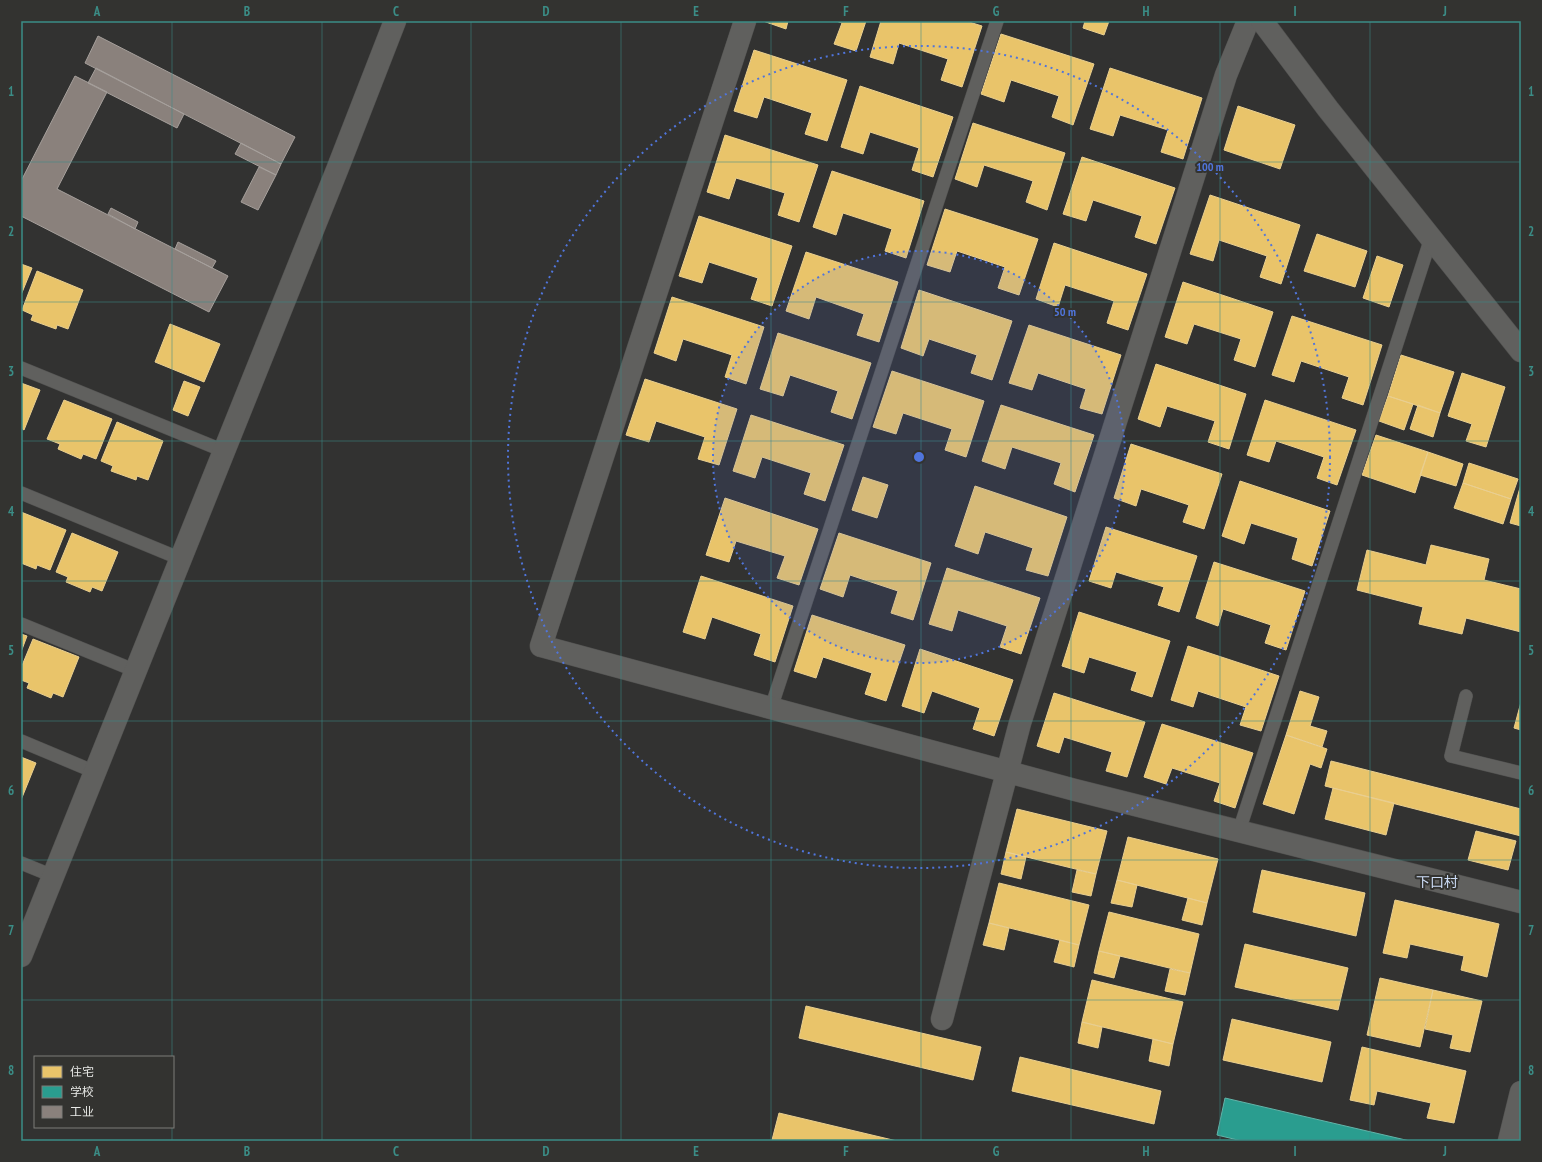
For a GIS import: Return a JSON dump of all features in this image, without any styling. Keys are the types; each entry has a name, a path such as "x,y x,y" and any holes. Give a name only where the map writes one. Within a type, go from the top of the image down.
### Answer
{"street":[{"path":"21,956 337,170 395,21"},
{"path":"746,21 541,646 1007,771 1521,902"},
{"path":"942,1019 1020,723 1226,75 1248,21"},
{"path":"1262,21 1328,109 1521,351"},
{"path":"1509,1141 1521,1092"}],"lane":[{"path":"772,708 997,21"},
{"path":"1239,831 1431,238"},
{"path":"21,368 224,450"},
{"path":"21,493 181,559"},
{"path":"21,624 136,671"},
{"path":"1466,696 1451,756 1521,773"},
{"path":"21,741 95,772"},
{"path":"21,863 53,876"}],"building: 住宅":[{"path":"763,21 788,21 786,29"},
{"path":"836,21 866,21 856,51 834,44 842,23"},
{"path":"881,21 966,21 982,26 962,87 941,80 948,59 899,43 893,64 870,57"},
{"path":"1085,21 1109,21 1104,35 1083,28"},
{"path":"1001,34 1094,64 1073,125 1052,117 1059,96 1011,80 1004,102 981,94"},
{"path":"754,50 847,80 827,141 805,134 812,113 764,97 757,118 734,111"},
{"path":"1110,68 1202,98 1183,159 1161,152 1168,130 1120,115 1113,136 1090,129"},
{"path":"860,86 953,117 933,177 912,170 919,148 870,132 863,154 841,147"},
{"path":"1238,106 1295,125 1280,169 1224,150"},
{"path":"973,123 1065,153 1047,210 1026,202 1033,181 984,165 977,187 955,179"},
{"path":"725,135 818,165 799,222 778,215 785,193 736,178 729,199 707,192"},
{"path":"1082,157 1175,188 1156,244 1135,237 1142,216 1093,200 1086,221 1063,214"},
{"path":"832,171 924,201 906,258 885,251 892,229 843,213 836,235 813,227"},
{"path":"1210,195 1300,225 1281,284 1260,277 1267,256 1219,240 1213,261 1190,254"},
{"path":"945,209 1038,239 1019,295 998,288 1005,267 957,251 950,272 927,265"},
{"path":"699,216 792,246 772,306 751,299 758,278 709,262 702,283 679,276"},
{"path":"1317,234 1367,251 1355,287 1304,271"},
{"path":"1054,243 1147,274 1128,330 1107,323 1114,301 1065,285 1058,307 1036,299"},
{"path":"806,252 898,282 879,342 857,335 864,314 816,297 809,319 786,311"},
{"path":"1377,256 1403,265 1389,307 1363,298"},
{"path":"21,264 32,268 21,295"},
{"path":"37,271 83,290 68,329 57,325 56,329 31,320 33,315 22,310"},
{"path":"1183,282 1273,312 1255,367 1234,360 1241,339 1194,324 1187,344 1165,337"},
{"path":"919,290 1012,321 992,380 971,373 977,355 929,339 923,356 901,348"},
{"path":"672,297 764,327 746,384 725,377 732,355 683,339 676,361 654,353"},
{"path":"1292,316 1382,345 1363,405 1342,398 1349,377 1301,361 1294,382 1272,375"},
{"path":"170,324 220,344 204,382 155,362"},
{"path":"1029,325 1121,355 1102,414 1080,408 1086,389 1038,373 1032,390 1009,383"},
{"path":"778,333 871,363 852,419 831,412 838,391 790,375 783,396 760,389"},
{"path":"1401,355 1454,372 1440,413 1388,396"},
{"path":"1156,364 1246,394 1229,449 1208,442 1215,421 1167,406 1160,427 1138,419"},
{"path":"892,371 984,401 966,457 945,450 952,429 903,413 896,434 873,427"},
{"path":"1462,373 1505,387 1486,447 1466,441 1472,424 1448,416"},
{"path":"645,379 737,409 719,465 698,459 705,437 656,421 649,442 626,435"},
{"path":"184,381 200,387 188,416 173,410"},
{"path":"21,383 40,390 24,430 21,428"},
{"path":"1388,396 1413,404 1404,430 1379,421"},
{"path":"64,400 112,419 96,459 83,454 81,459 58,449 60,444 47,439"},
{"path":"1265,400 1356,430 1337,485 1317,478 1324,457 1276,441 1269,462 1247,455"},
{"path":"1001,405 1094,435 1075,492 1054,484 1061,463 1012,447 1005,469 982,461"},
{"path":"1418,405 1440,413 1433,437 1410,429"},
{"path":"751,415 844,445 825,501 804,494 811,473 762,457 755,478 733,471"},
{"path":"117,422 163,441 148,480 137,476 136,480 111,471 113,466 101,461"},
{"path":"1376,435 1428,452 1415,493 1362,475"},
{"path":"1131,444 1222,474 1204,529 1183,522 1189,505 1141,489 1136,506 1114,498"},
{"path":"1428,452 1463,464 1456,486 1420,475"},
{"path":"1469,463 1518,479 1511,499 1463,483"},
{"path":"863,477 888,485 877,518 852,510"},
{"path":"1240,481 1330,511 1312,566 1292,559 1298,538 1251,523 1244,544 1222,536"},
{"path":"1463,483 1511,499 1503,524 1454,508"},
{"path":"1521,484 1521,526 1510,523"},
{"path":"975,486 1067,517 1048,576 1026,570 1033,548 985,532 978,554 955,546"},
{"path":"725,498 818,529 799,585 777,578 785,556 736,541 729,562 706,555"},
{"path":"21,512 66,530 50,570 37,565 36,569 21,563"},
{"path":"1106,527 1197,556 1179,612 1158,605 1164,587 1116,572 1111,588 1089,581"},
{"path":"72,533 118,552 102,591 92,587 90,592 66,582 68,577 56,572"},
{"path":"839,533 931,563 913,620 891,613 898,591 850,575 843,597 820,589"},
{"path":"1431,545 1489,559 1484,580 1521,589 1521,632 1466,618 1462,634 1419,624 1423,607 1357,590 1367,550 1426,565"},
{"path":"1214,562 1305,591 1286,650 1265,643 1271,625 1223,609 1218,626 1196,618"},
{"path":"947,568 1040,598 1021,654 1000,647 1007,626 958,610 952,631 929,624"},
{"path":"701,576 793,606 775,662 754,655 761,634 712,617 705,639 683,632"},
{"path":"1079,612 1170,641 1152,697 1131,690 1137,672 1089,657 1084,673 1062,666"},
{"path":"812,615 905,645 886,701 865,694 872,673 823,657 816,678 794,671"},
{"path":"21,634 27,636 21,652"},
{"path":"33,639 79,657 63,697 53,693 51,698 27,688 29,683 21,680 21,668"},
{"path":"1188,646 1279,676 1261,731 1240,725 1246,707 1198,691 1193,707 1171,700"},
{"path":"920,649 1013,680 994,736 973,729 980,708 932,691 924,713 902,706"},
{"path":"1300,691 1319,697 1310,726 1327,731 1322,747 1286,735"},
{"path":"1054,693 1145,722 1127,777 1106,771 1112,752 1064,737 1059,753 1037,746"},
{"path":"1521,702 1521,730 1514,728"},
{"path":"1162,724 1253,753 1235,808 1214,801 1220,783 1172,768 1166,784 1144,777"},
{"path":"1286,735 1327,749 1321,768 1310,764 1294,814 1263,804"},
{"path":"21,757 36,763 21,800"},
{"path":"1331,761 1521,809 1521,836 1325,786"},
{"path":"1333,788 1394,803 1386,835 1325,819"},
{"path":"1017,809 1107,831 1096,874 1006,852"},
{"path":"1476,831 1516,841 1508,870 1468,860"},
{"path":"1128,837 1218,859 1207,903 1117,880"},
{"path":"1006,852 1026,857 1021,879 1001,874"},
{"path":"1077,870 1096,874 1091,896 1072,892"},
{"path":"1262,870 1365,893 1356,936 1253,912"},
{"path":"1117,880 1137,885 1132,907 1111,903"},
{"path":"999,883 1089,905 1079,945 989,923"},
{"path":"1188,898 1207,903 1202,925 1182,920"},
{"path":"1395,900 1499,924 1487,977 1461,970 1464,956 1410,944 1407,958 1383,953"},
{"path":"1109,912 1199,934 1190,973 1099,951"},
{"path":"989,923 1009,928 1004,950 983,945"},
{"path":"1060,940 1079,945 1074,967 1054,962"},
{"path":"1245,944 1348,968 1338,1010 1235,987"},
{"path":"1099,951 1120,956 1114,978 1094,973"},
{"path":"1170,969 1190,973 1185,995 1165,991"},
{"path":"1380,978 1433,990 1420,1047 1367,1035"},
{"path":"1092,980 1183,1002 1173,1044 1082,1022"},
{"path":"1433,990 1482,1001 1470,1052 1450,1048 1453,1035 1425,1029"},
{"path":"806,1006 981,1047 973,1080 799,1038"},
{"path":"1232,1019 1331,1042 1322,1082 1223,1060"},
{"path":"1082,1022 1102,1027 1098,1048 1078,1043"},
{"path":"1153,1039 1173,1044 1169,1066 1149,1061"},
{"path":"1362,1047 1466,1071 1454,1123 1427,1118 1431,1103 1377,1091 1374,1105 1350,1100"},
{"path":"1020,1057 1161,1091 1154,1124 1012,1091"},
{"path":"779,1113 897,1141 772,1140"}],"building: 学校":[{"path":"1225,1098 1410,1141 1242,1141 1217,1135"}],"building: 工业":[{"path":"98,36 295,137 281,164 85,63"},
{"path":"96,68 184,114 177,128 88,83"},
{"path":"75,76 107,92 57,189 228,276 209,312 21,216 21,181"},
{"path":"241,143 281,164 276,175 235,154"},
{"path":"259,167 276,175 258,210 241,202"},
{"path":"111,208 138,222 135,229 108,214"},
{"path":"178,242 216,261 212,268 175,249"}],"district":[{"name":"下口村","path":"1437,882"}]}
